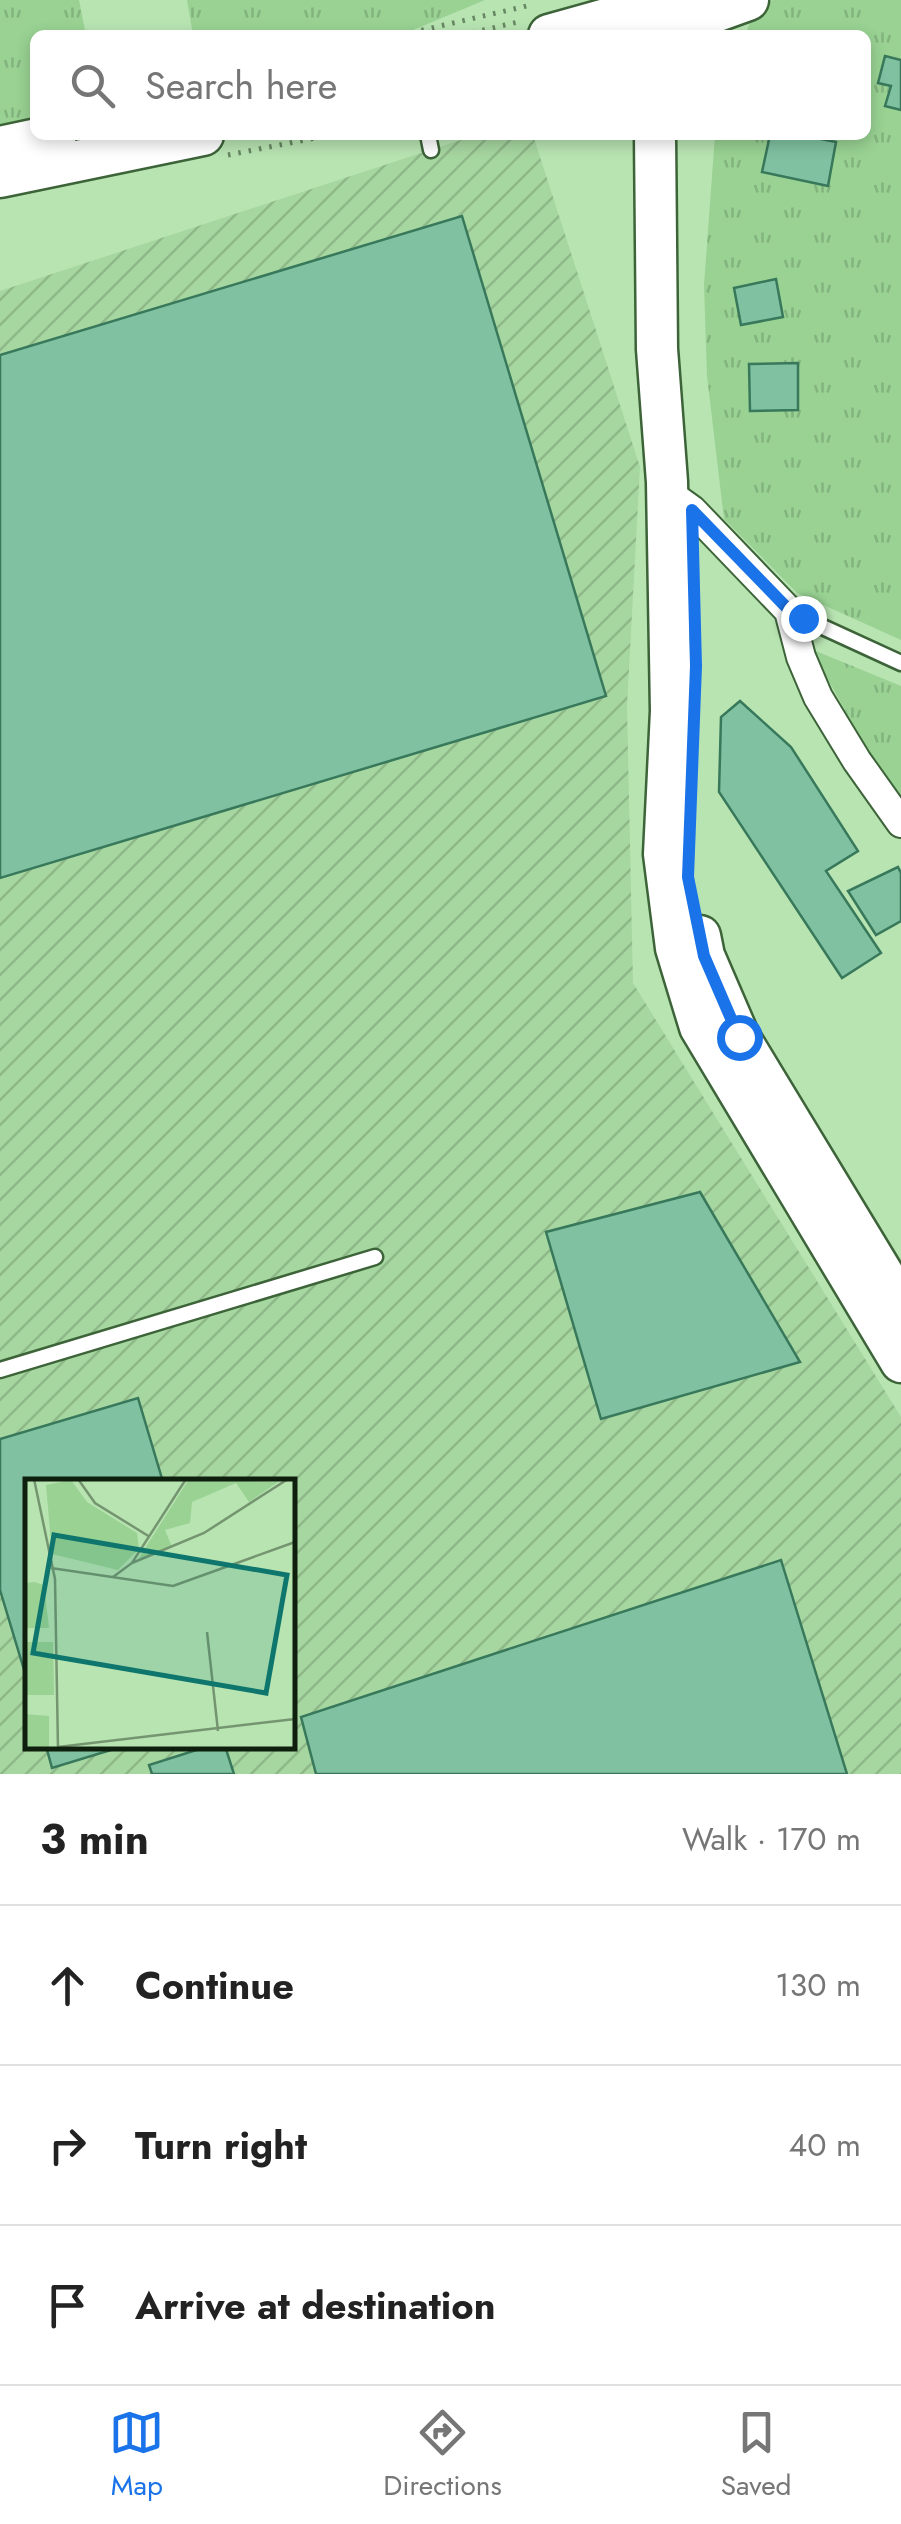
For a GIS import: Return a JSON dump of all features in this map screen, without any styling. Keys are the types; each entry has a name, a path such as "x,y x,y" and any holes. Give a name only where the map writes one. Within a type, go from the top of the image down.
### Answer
{"main road":[{"path":"550,18 656,20 735,14"},
{"path":"0,147 33,140"},
{"path":"0,178 179,140"},
{"path":"667,140 679,501 664,854 676,948 700,1027 901,1362"},
{"path":"679,501 696,610 688,877 704,956 739,1037 901,1304"}],"street":[{"path":"679,501 790,611 801,657 818,697 901,823"}],"lane":[{"path":"790,611 901,663"},
{"path":"0,1370 376,1257"}],"path":[{"path":"445,30 550,18"},
{"path":"488,30 550,18"}],"shaded area":[{"path":"461,140 535,140 640,467 627,706 633,983 901,1417 901,1774 0,1774 0,291"}],"green space":[{"path":"0,0 79,0 85,30 30,30 30,140 64,140 0,153"},
{"path":"187,0 485,0 413,30 192,30"},
{"path":"773,0 901,0 901,640 797,593 724,519 707,376 704,285 715,140 871,140 871,30 747,30 755,10"},
{"path":"811,649 901,686 901,805 888,787"}],"building":[{"path":"885,56 901,60 901,110 885,106 891,86 878,83"},
{"path":"769,140 836,142 828,186 762,172"},
{"path":"462,216 606,696 0,878 0,355"},
{"path":"776,279 783,317 741,325 734,288"},
{"path":"798,363 798,410 750,411 749,364"},
{"path":"740,701 791,747 858,851 826,871 881,953 842,978 719,792 721,717"},
{"path":"898,867 901,921 876,935 848,891"},
{"path":"700,1192 800,1362 601,1419 546,1232"},
{"path":"138,1398 162,1479 25,1479 25,1673 0,1590 0,1439"},
{"path":"781,1560 847,1774 316,1774 301,1717"},
{"path":"47,1749 114,1749 52,1768"},
{"path":"200,1749 226,1749 234,1774 152,1774 149,1765"}],"route":[{"path":"739,1037 704,956 688,877 696,666 692,510 790,611 803,618"}]}
